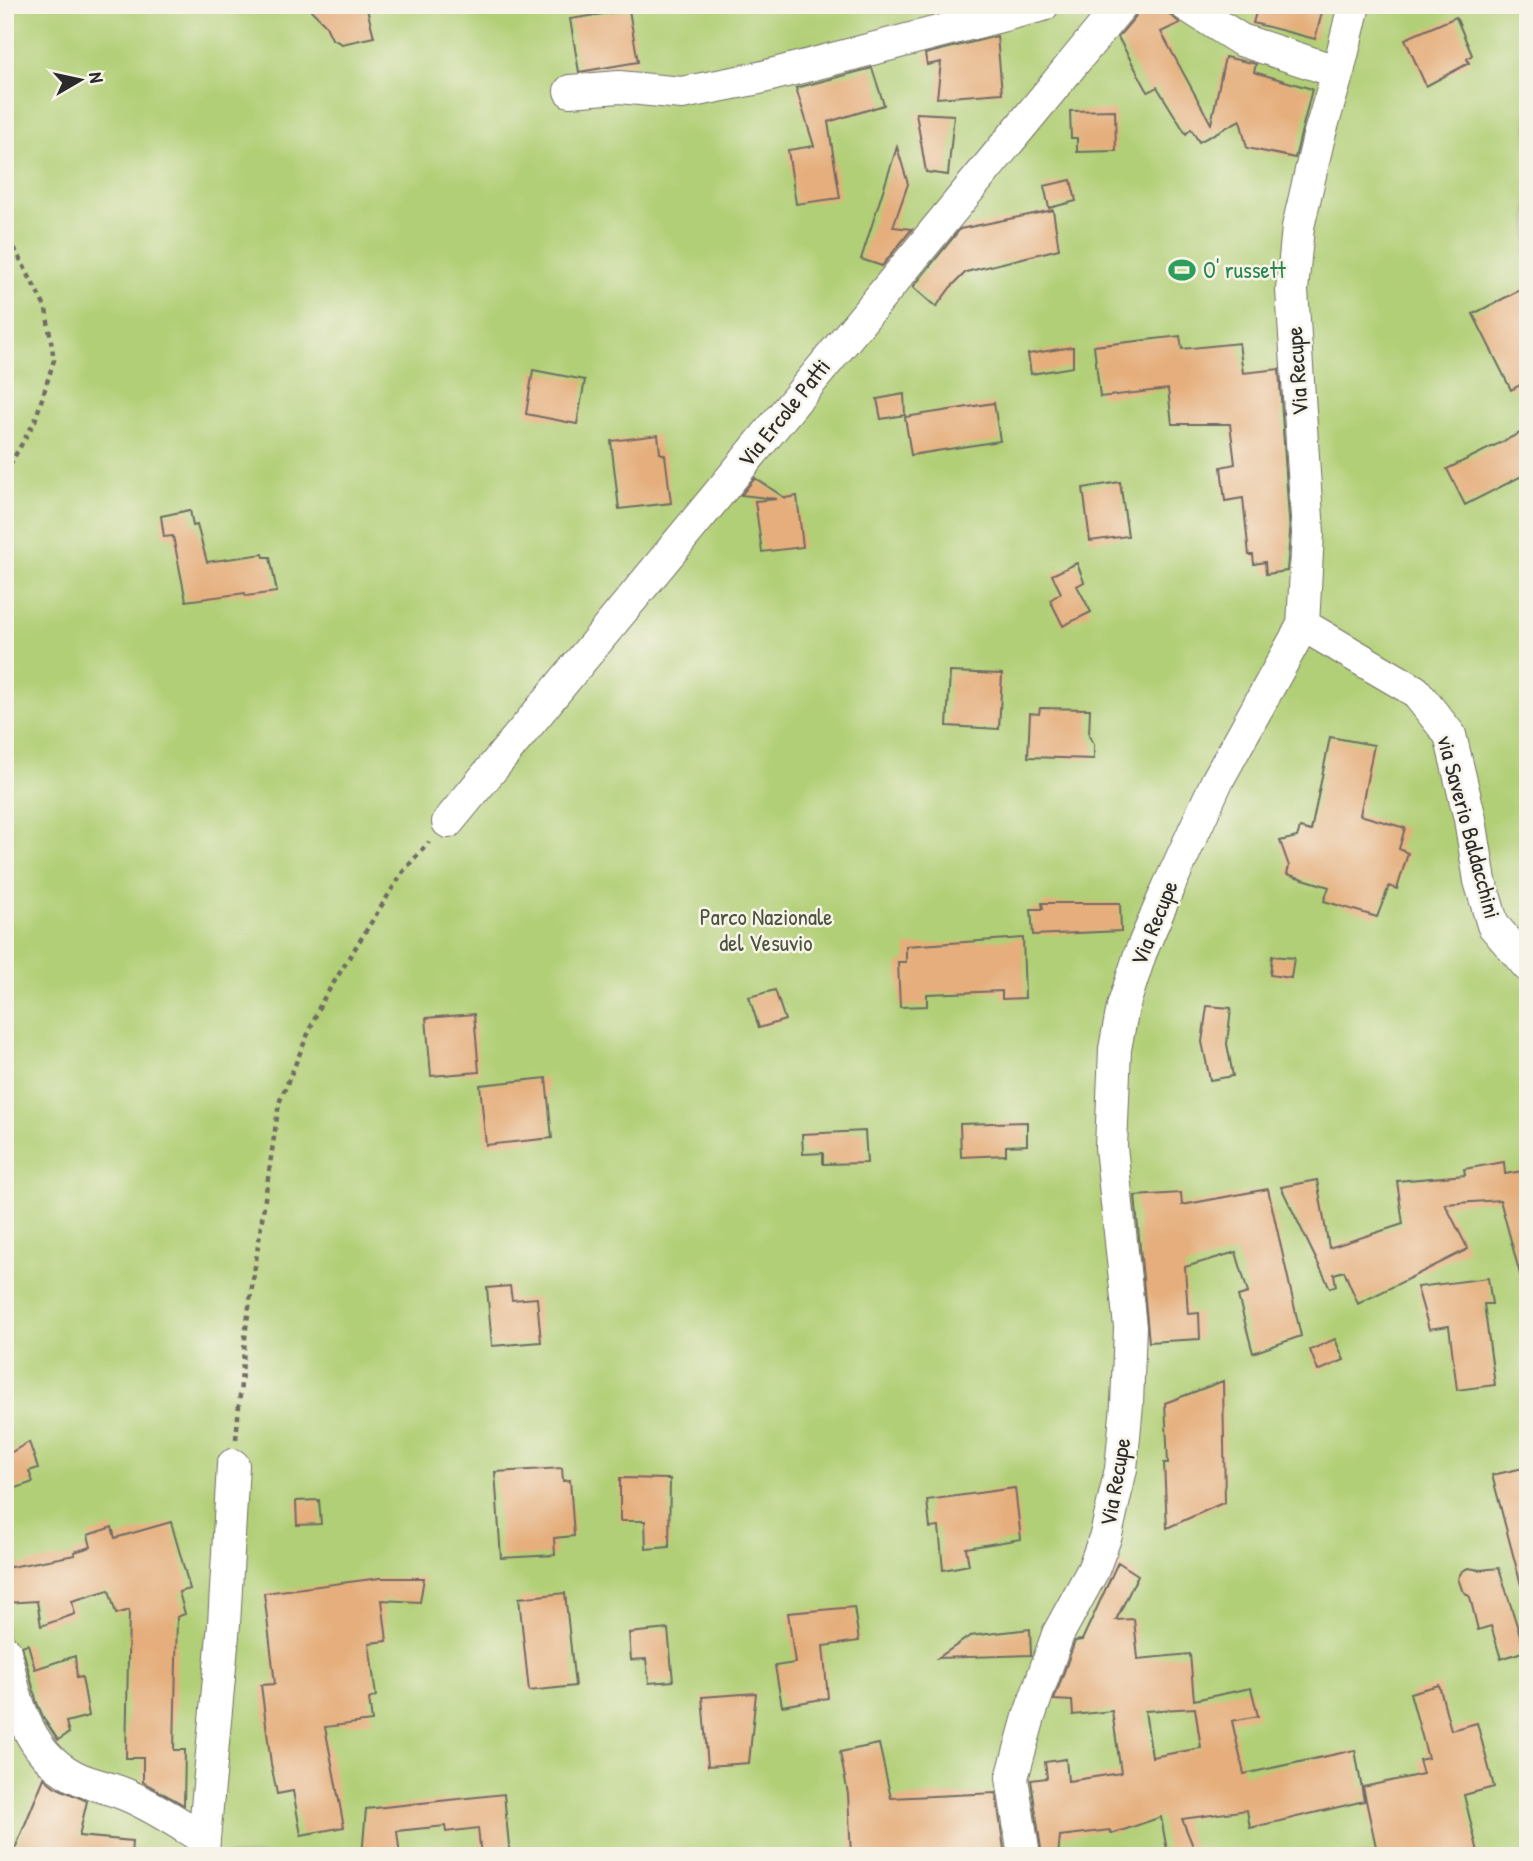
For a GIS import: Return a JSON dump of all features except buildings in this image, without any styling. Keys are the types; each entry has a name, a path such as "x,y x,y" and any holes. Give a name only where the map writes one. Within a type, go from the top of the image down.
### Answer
{"street":[{"path":"570,91 619,87 682,93 759,78 1042,5"},
{"name":"Via Ercole Patti","path":"448,822 1121,5"},
{"path":"1186,5 1241,40 1338,72"},
{"name":"Via Recupe","path":"1024,1856 1012,1778 1029,1717 1058,1634 1093,1570 1106,1535 1121,1469 1130,1326 1111,1147 1115,1049 1123,1007 1154,921 1217,781 1303,625 1308,533 1292,290 1298,227 1319,136 1338,72 1362,8"},
{"name":"via Saverio Baldacchini","path":"1303,625 1415,691 1450,735 1470,819 1479,881 1493,925 1528,966"},
{"path":"204,1847 224,1624 233,1465"},
{"path":"5,1651 27,1730 42,1752 59,1768 152,1807 204,1847"}],"path":[{"path":"5,230 46,309 54,360 35,421 5,473"},
{"path":"233,1465 246,1328 279,1103 321,1003 402,873 448,822"}],"green space":[{"name":"Parco Nazionale del Vesuvio","path":"5,5 1528,5 1528,1856 5,1856"}],"place":[{"name":"O' russett","path":"1182,270"}]}
